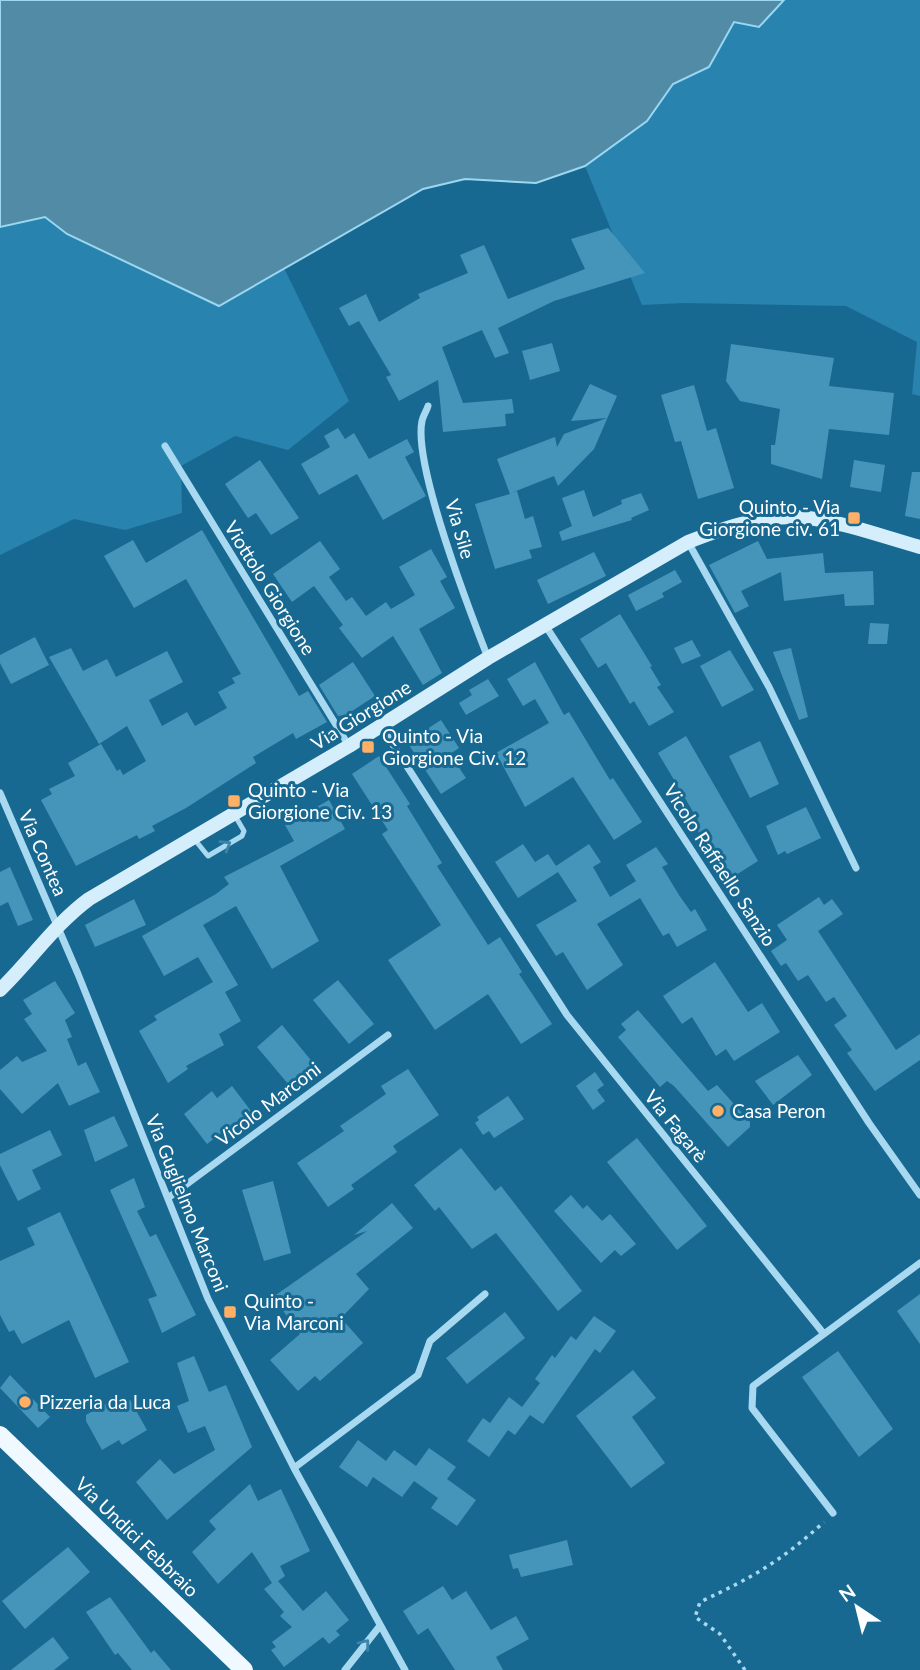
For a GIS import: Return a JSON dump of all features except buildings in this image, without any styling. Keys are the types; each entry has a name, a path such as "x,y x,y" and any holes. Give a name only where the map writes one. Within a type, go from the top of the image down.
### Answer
{"main road":[{"name":"Via Undici Febbraio","path":"0,1435 244,1670"}],"street":[{"name":"Via Sile","path":"428,406 422,422 435,501 461,588 488,657"},
{"name":"Viottolo Giorgione","path":"165,446 349,746"},
{"name":"Via Giorgione","path":"0,990 28,963 57,925 89,899 349,746 488,657 688,541 719,529 765,518 809,518 920,547"},
{"path":"688,541 769,687 856,868"},
{"name":"Vicolo Raffaello Sanzio","path":"545,624 869,1123 920,1195"},
{"name":"Via Fagarè","path":"381,726 567,1015 824,1334"},
{"name":"Via Contea","path":"0,793 57,925"},
{"name":"Via Guglielmo Marconi","path":"57,925 208,1299 295,1468 405,1670"},
{"name":"Vicolo Marconi","path":"167,1198 388,1035"},
{"path":"833,1513 752,1408 753,1386 920,1263"},
{"path":"295,1468 418,1375 430,1341 485,1294"},
{"path":"345,1670 379,1626"}],"lane":[{"path":"194,837 208,856 242,836 244,831 233,813"}],"path":[{"path":"745,1670 720,1634 695,1617 700,1602 755,1576 783,1558 833,1513"}],"shaded area":[{"path":"0,0 784,0 759,27 734,22 709,67 673,84 647,121 585,166 536,183 465,179 423,189 219,306 67,234 45,217 0,227"},
{"path":"784,0 920,0 920,396 912,394 917,342 846,306 684,303 642,305 585,166 647,121 673,84 709,67 734,22 759,27"},
{"path":"45,217 67,234 219,306 284,268 349,401 288,450 235,436 181,466 182,513 125,530 74,519 0,555 0,227"}],"place":[{"name":"Quinto - Via Giorgione civ. 61","path":"854,518"},
{"name":"Quinto - Via Giorgione Civ. 12","path":"368,747"},
{"name":"Quinto - Via Giorgione Civ. 13","path":"234,801"},
{"name":"Casa Peron","path":"718,1111"},
{"name":"Quinto - Via Marconi","path":"230,1312"},
{"name":"Pizzeria da Luca","path":"25,1402"}]}
